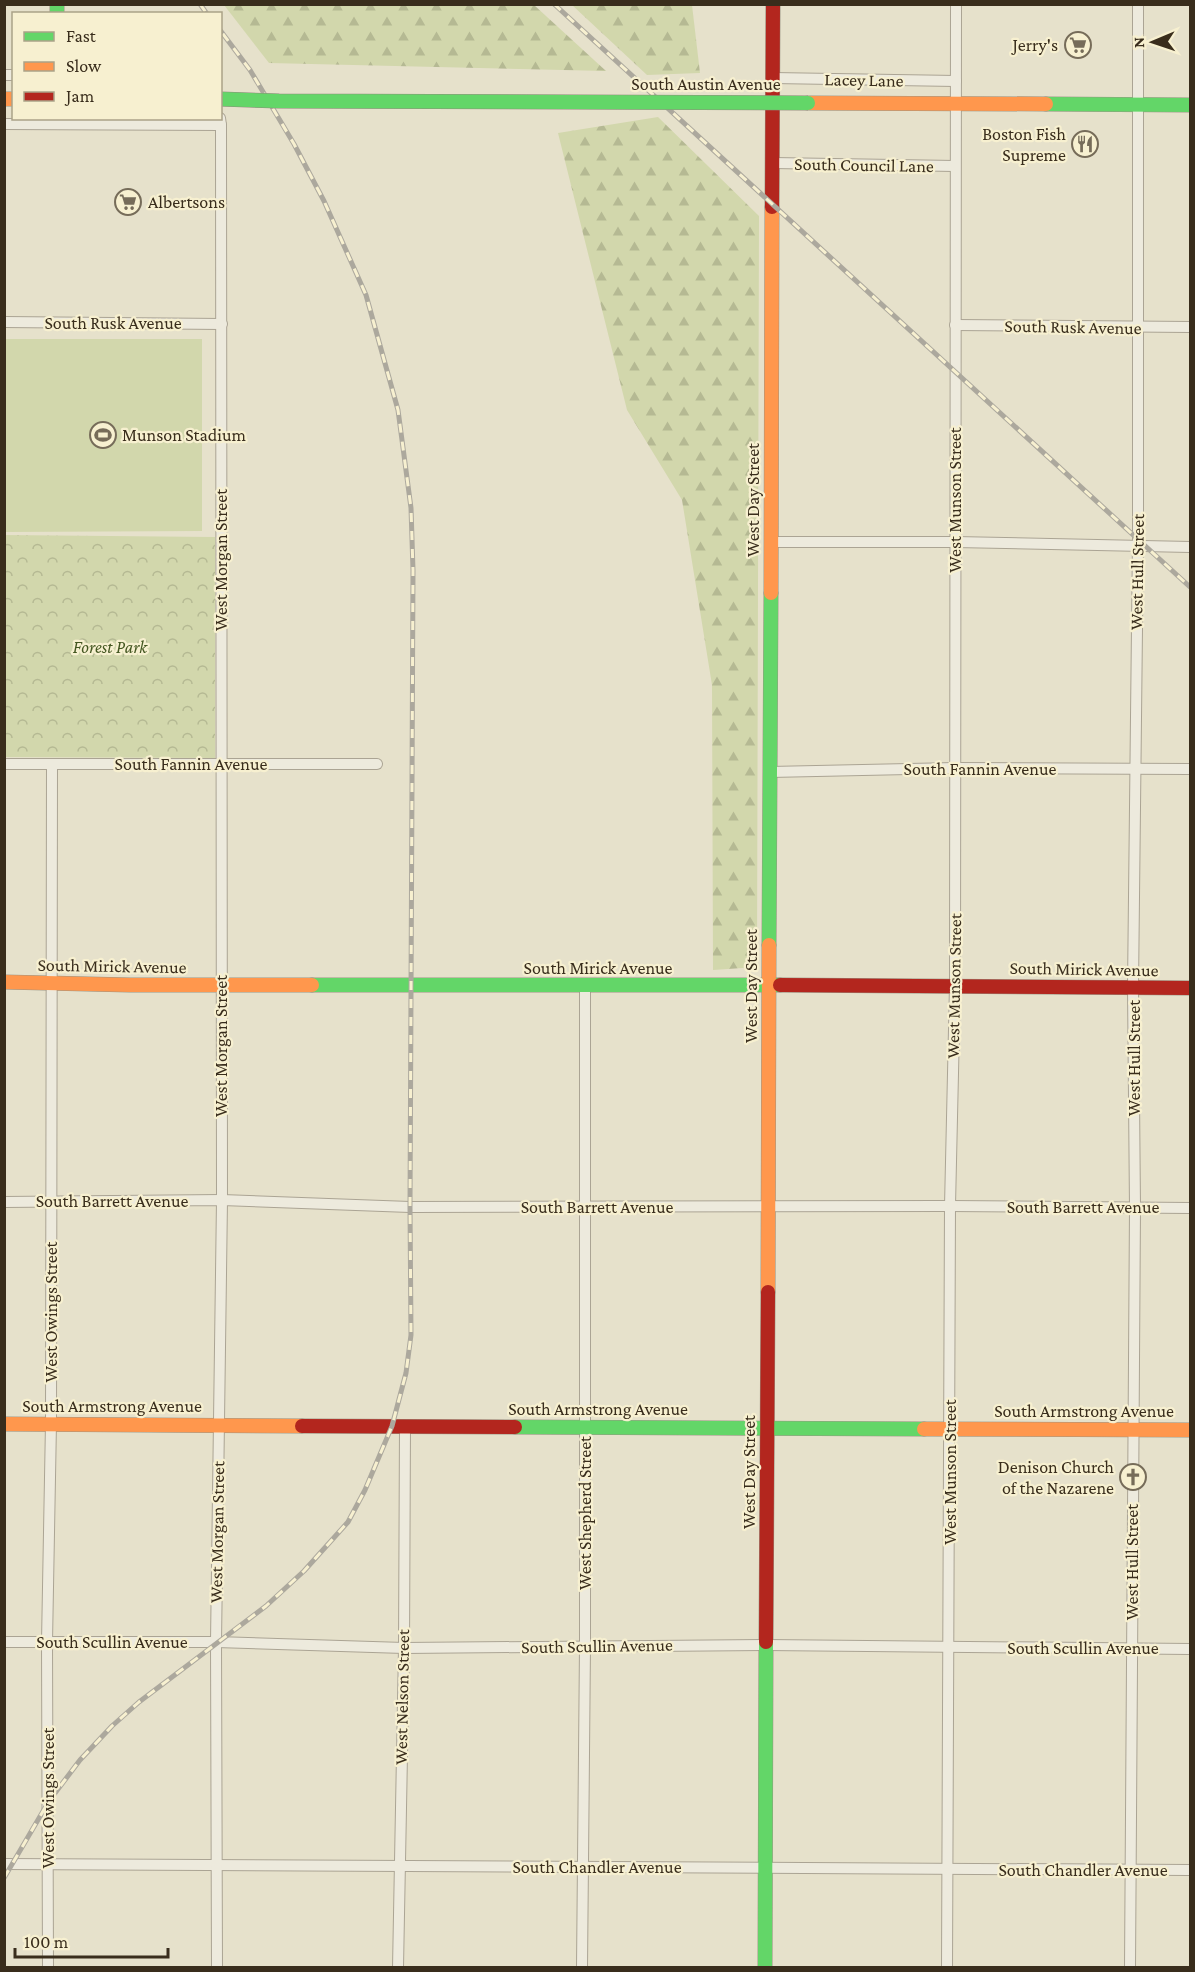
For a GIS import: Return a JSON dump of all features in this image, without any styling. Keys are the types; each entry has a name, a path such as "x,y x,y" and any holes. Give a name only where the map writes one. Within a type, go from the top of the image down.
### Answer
{"main road":[{"name":"West Day Street","path":"765,1968 773,4"},
{"name":"South Austin Avenue","path":"222,99 1191,105"},
{"name":"South Mirick Avenue","path":"4,982 221,985 955,985 1191,988"},
{"name":"South Armstrong Avenue","path":"4,1424 1191,1430"}],"street":[{"name":"West Munson Street","path":"947,1968 950,1206 955,985 956,4"},
{"name":"West Hull Street","path":"1130,1968 1135,1208 1133,987 1138,547 1138,4"},
{"name":"Lacey Lane","path":"773,78 956,81"},
{"path":"4,124 220,122"},
{"name":"West Morgan Street","path":"217,1968 216,1642 222,1200 220,122"},
{"name":"South Council Lane","path":"772,163 956,166"},
{"name":"South Rusk Avenue","path":"4,322 222,324"},
{"name":"South Rusk Avenue","path":"955,326 1191,327"},
{"path":"770,542 955,542 1191,547"},
{"name":"South Fannin Avenue","path":"4,764 377,764"},
{"name":"West Owings Street","path":"48,1968 47,1642 51,1423 52,765"},
{"name":"South Fannin Avenue","path":"770,772 955,768 1191,769"},
{"name":"West Shepherd Street","path":"582,1968 585,1646 585,986"},
{"name":"South Barrett Avenue","path":"4,1202 222,1200 410,1207 1191,1208"},
{"name":"West Nelson Street","path":"398,1968 404,1648 405,1426"},
{"name":"South Scullin Avenue","path":"4,1642 216,1642 404,1648 766,1645 1191,1649"},
{"name":"South Chandler Avenue","path":"4,1864 1191,1870"}],"green space":[{"path":"224,5 534,5 606,71 269,63"},
{"path":"572,5 692,5 700,73 647,75"},
{"path":"658,117 759,216 757,967 713,970 712,685 682,500 627,410 558,133"},
{"name":"Munson Stadium","path":"5,339 202,339 202,531 5,532"},
{"name":"Forest Park","path":"5,535 215,537 215,758 5,757"}],"railway":[{"path":"200,4 206,12"},
{"path":"554,4 1190,587"},
{"path":"4,1878 49,1801 80,1760 112,1726 139,1702 266,1606 304,1571 348,1522 365,1490 392,1426 406,1373 411,1335 413,570 411,508 398,410 366,295 324,201 294,144 250,70 222,33"}],"traffic: fast":[{"path":"57,4 57,12"},
{"path":"222,99 808,103"},
{"path":"1046,104 1190,105"},
{"path":"769,945 771,593"},
{"path":"312,985 780,985"},
{"path":"515,1427 924,1429"},
{"path":"765,1968 766,1642"}],"traffic: slow":[{"path":"4,99 12,99"},
{"path":"808,103 1046,104"},
{"path":"771,593 772,207"},
{"path":"768,1292 769,945"},
{"path":"4,982 312,985"},
{"path":"4,1424 302,1426"},
{"path":"924,1429 1190,1430"}],"traffic: jam":[{"path":"772,207 773,4"},
{"path":"780,985 1190,988"},
{"path":"766,1642 768,1292"},
{"path":"302,1426 515,1427"}],"place":[{"name":"Jerry's","path":"1078,45"},
{"name":"Boston Fish Supreme","path":"1085,144"},
{"name":"Albertsons","path":"128,202"},
{"name":"Munson Stadium","path":"103,435"},
{"name":"Denison Church of the Nazarene","path":"1133,1477"}]}
